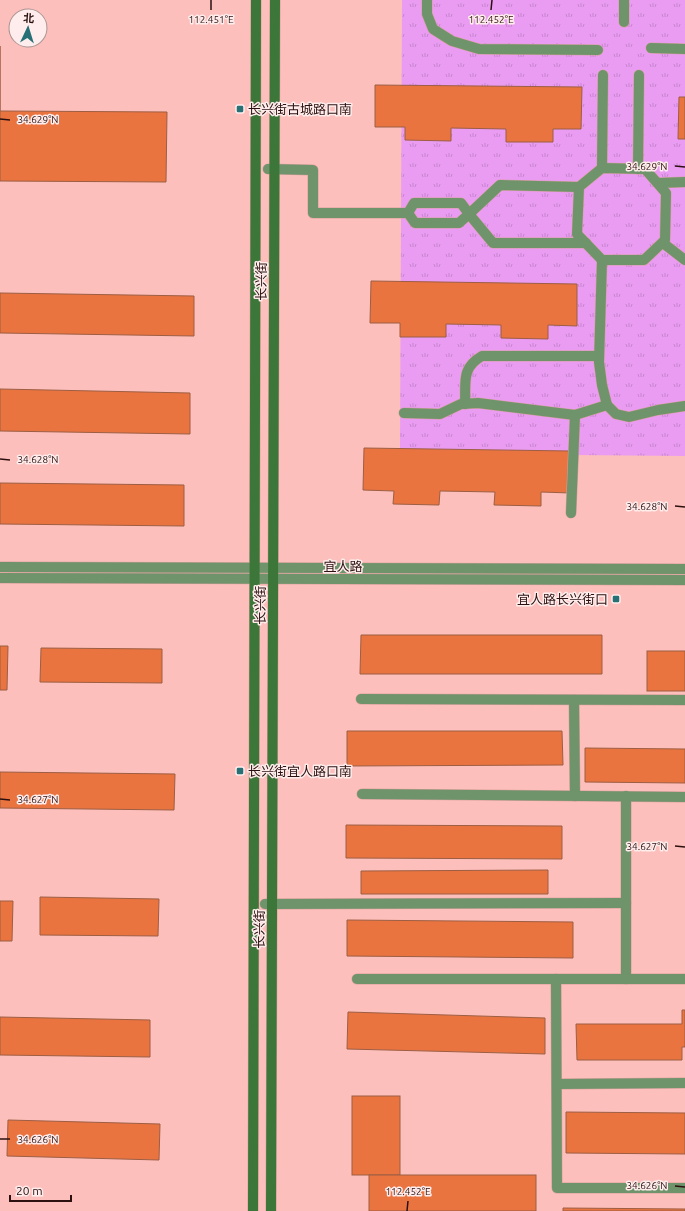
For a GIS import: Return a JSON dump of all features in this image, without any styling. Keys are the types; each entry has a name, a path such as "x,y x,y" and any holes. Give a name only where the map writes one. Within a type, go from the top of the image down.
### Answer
{"main road":[{"name":"长兴街","path":"253,1211 256,0"},
{"name":"长兴街","path":"272,1211 269,904 274,579 271,169 275,0"}],"street":[{"path":"427,0 427,14 433,29 452,41 479,49 598,50"},
{"path":"624,0 624,22"},
{"path":"651,48 685,49"},
{"path":"602,168 603,75"},
{"path":"638,169 640,75"},
{"path":"408,213 415,223 459,223 500,185 579,187 602,168 645,169 666,192 665,240 644,260 602,260"},
{"path":"271,169 313,170 313,213 408,213"},
{"path":"658,183 685,182"},
{"path":"579,187 577,234 602,260 599,362 602,385 607,405 616,414 629,417 658,410 685,406"},
{"path":"408,213 414,203 461,203 493,243 586,243"},
{"path":"663,243 685,260"},
{"path":"465,404 466,371 472,362 482,356 599,356"},
{"path":"404,413 440,414 461,404 478,403 575,414 607,405"},
{"path":"571,514 575,414"},
{"name":"宜人路","path":"0,567 685,569"},
{"name":"宜人路","path":"0,578 685,580"},
{"path":"361,699 685,700"},
{"path":"574,700 575,796"},
{"path":"362,794 685,797"},
{"path":"626,796 626,979"},
{"path":"269,904 626,903"},
{"path":"357,979 685,979"},
{"path":"556,979 557,1188 685,1188"},
{"path":"557,1084 685,1083"}],"green space":[{"path":"402,0 685,0 685,456 573,455 400,449"}],"building":[{"path":"375,85 582,87 581,129 553,129 553,142 506,142 506,129 451,128 451,141 405,140 405,127 375,127"},
{"path":"679,97 685,97 685,139 678,139"},
{"path":"0,111 167,112 166,182 0,181"},
{"path":"371,281 577,284 577,326 548,325 548,339 501,338 501,325 446,324 446,337 400,337 400,323 370,323"},
{"path":"0,293 194,296 194,336 0,333"},
{"path":"0,389 190,393 190,434 0,431"},
{"path":"364,448 570,451 570,493 541,492 541,506 494,505 495,492 440,491 439,505 393,504 394,491 363,490"},
{"path":"0,483 184,485 184,526 0,524"},
{"path":"361,635 602,635 602,674 360,674"},
{"path":"0,646 8,646 7,690 0,690"},
{"path":"41,648 162,649 162,683 40,682"},
{"path":"647,651 685,651 685,691 647,691"},
{"path":"347,731 562,731 563,765 347,766"},
{"path":"585,748 685,749 685,783 585,782"},
{"path":"0,772 175,774 174,810 0,808"},
{"path":"346,825 562,826 562,859 346,858"},
{"path":"548,870 548,894 361,894 361,871"},
{"path":"40,897 159,899 158,936 40,935"},
{"path":"0,901 13,901 12,941 0,941"},
{"path":"347,920 573,922 573,958 347,956"},
{"path":"682,1010 685,1010 685,1047 682,1047 682,1060 577,1060 576,1024 682,1024"},
{"path":"348,1012 545,1018 545,1054 347,1049"},
{"path":"0,1017 150,1020 150,1057 0,1055"},
{"path":"352,1096 400,1096 400,1175 352,1175"},
{"path":"566,1112 685,1113 685,1154 566,1153"},
{"path":"8,1120 160,1124 159,1160 7,1156"},
{"path":"369,1175 536,1175 536,1211 369,1211"},
{"path":"563,1208 685,1209 685,1211 563,1211"}],"place":[{"name":"长兴街古城路口南","path":"240,109"},
{"name":"宜人路长兴街口","path":"616,599"},
{"name":"长兴街宜人路口南","path":"240,771"}]}
